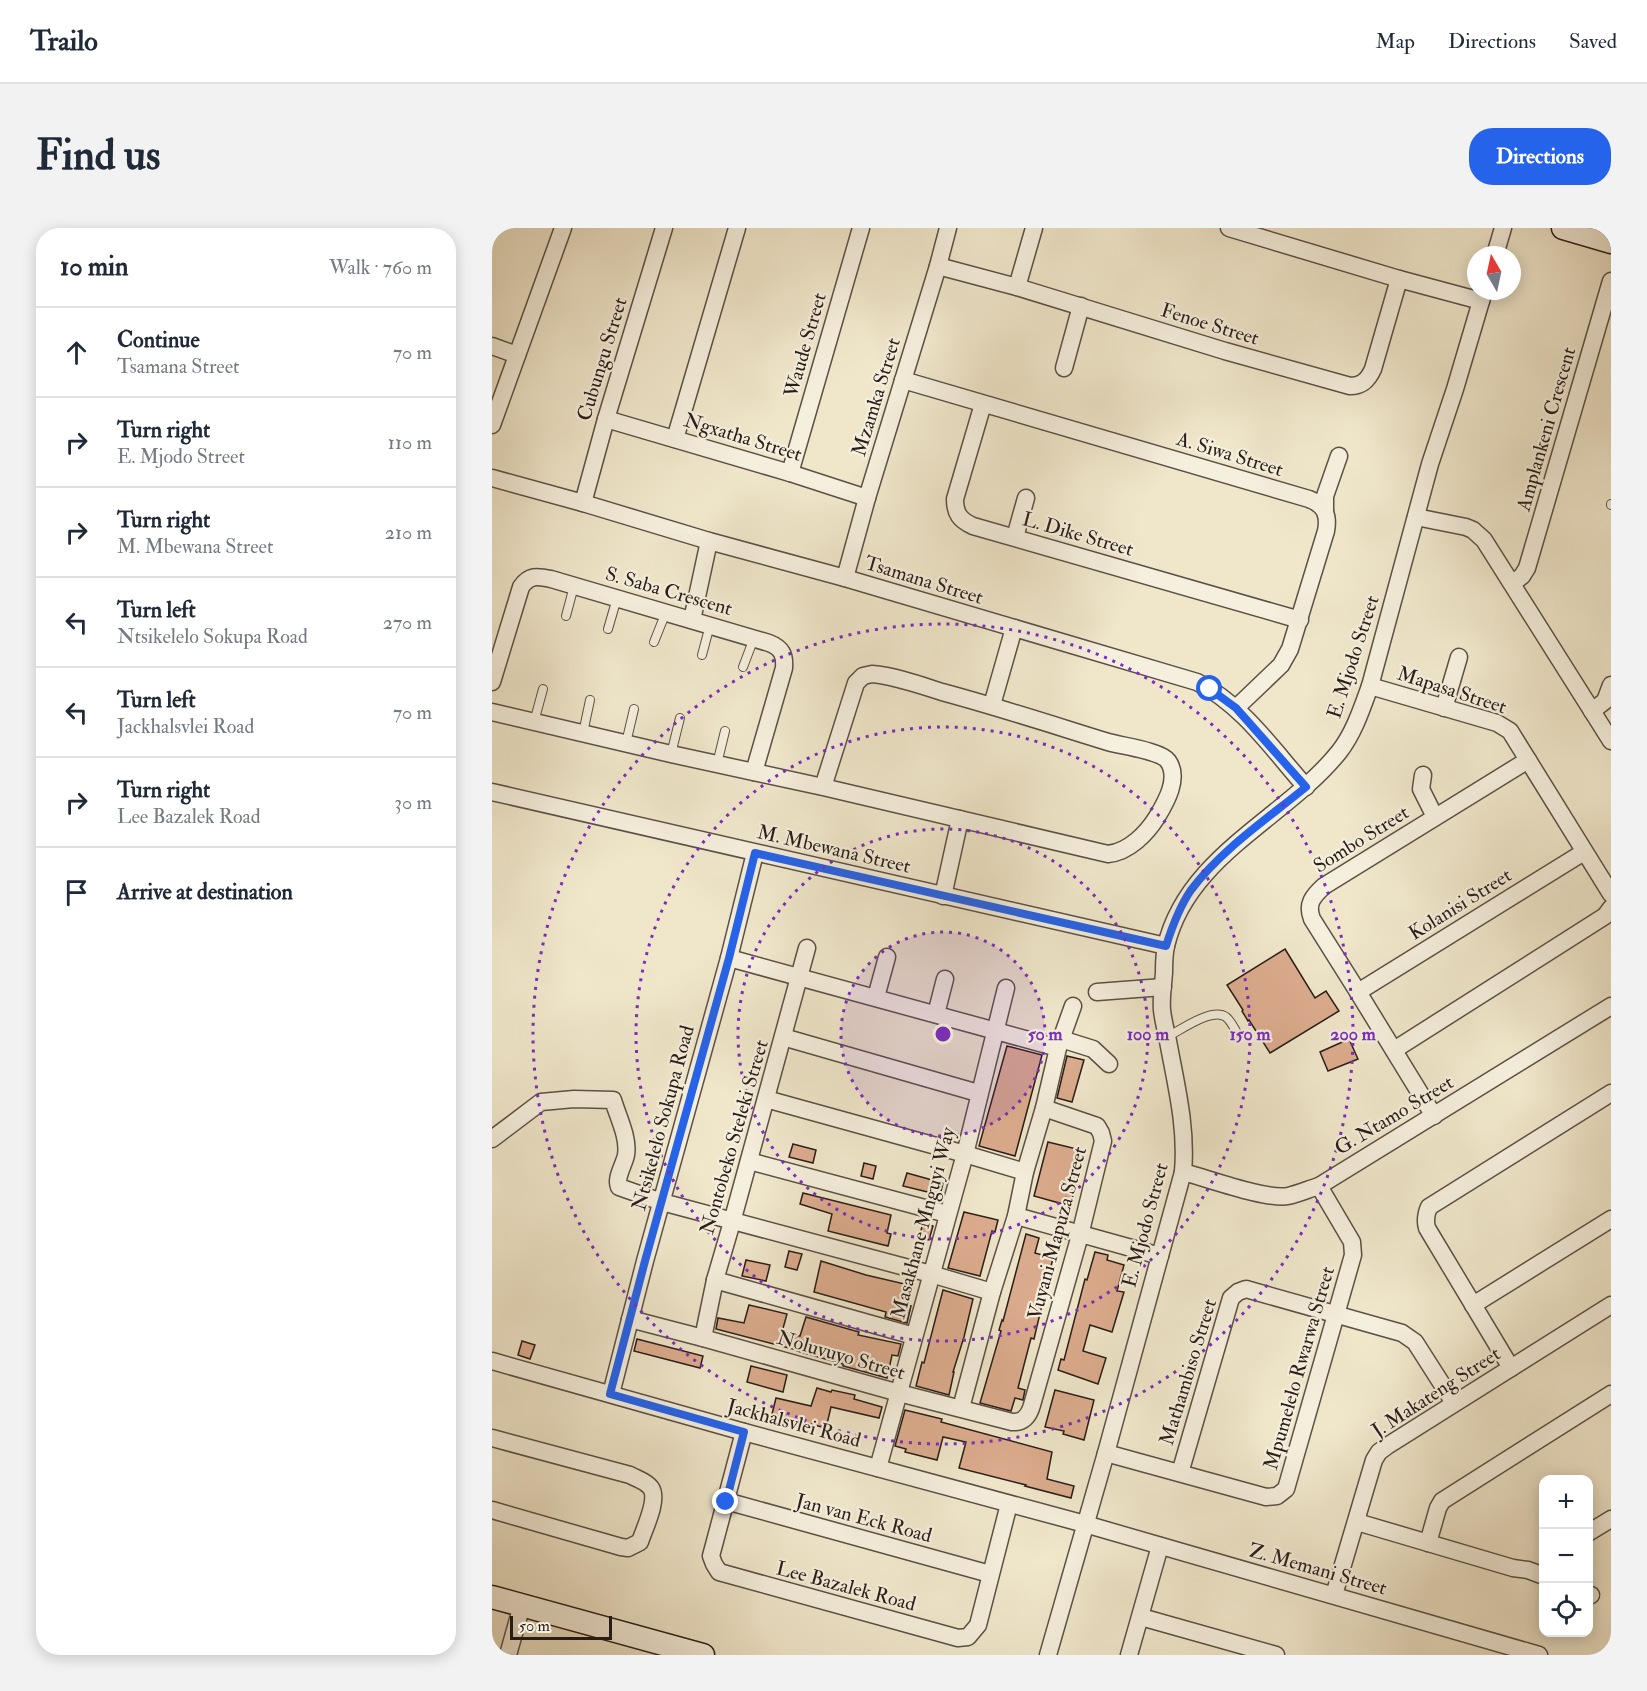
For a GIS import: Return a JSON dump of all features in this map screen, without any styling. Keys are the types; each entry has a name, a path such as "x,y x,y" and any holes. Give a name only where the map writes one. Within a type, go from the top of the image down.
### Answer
{"street":[{"path":"492,425 563,228"},
{"name":"Cubungu Street","path":"583,503 664,228"},
{"path":"675,439 737,228"},
{"name":"Waude Street","path":"789,473 861,228"},
{"name":"Mzamka Street","path":"845,578 948,228"},
{"path":"1017,287 1034,228"},
{"path":"1229,228 1399,279 1467,293"},
{"path":"1498,246 1503,228"},
{"path":"1563,228 1611,242"},
{"name":"Fenoe Street","path":"938,266 1017,287 1344,386 1355,386 1368,379 1373,369 1399,279"},
{"name":"Amplankeni Crescent","path":"1513,583 1522,576 1527,568 1611,281"},
{"name":"E. Mjodo Street","path":"1048,1655 1183,1172 1185,1150 1183,1119 1162,1009 1166,946 1180,910 1190,892 1205,874 1326,767 1346,742 1359,716 1370,686 1430,464 1482,300"},
{"path":"1064,368 1081,306"},
{"path":"492,346 517,355"},
{"name":"A. Siwa Street","path":"903,380 1309,499 1325,510"},
{"name":"L. Dike Street","path":"983,404 955,499 956,512 962,520 1300,620"},
{"name":"Ngxatha Street","path":"606,419 867,498"},
{"path":"1236,708 1281,665 1290,649 1326,531 1325,496 1339,456"},
{"name":"Tsamana Street","path":"492,478 1183,677 1210,689 1236,708 1306,787"},
{"path":"1015,537 1026,498"},
{"path":"1416,517 1466,527 1484,540 1611,741"},
{"path":"692,620 709,542"},
{"name":"S. Saba Crescent","path":"492,682 521,587 529,578 540,576 754,638 779,648 785,659 754,772"},
{"path":"992,705 1014,628"},
{"path":"1444,708 1459,657"},
{"path":"492,712 1087,850 1112,853 1126,848 1152,825 1170,792 1172,772 1168,761 1162,756 1112,743 992,705 876,674 863,676 856,683 823,787"},
{"path":"1593,711 1605,701 1611,685"},
{"name":"Mapasa Street","path":"1370,686 1506,727 1513,734 1611,894"},
{"name":"Sombo Street","path":"1434,1116 1312,919 1309,909 1310,902 1324,886 1528,760"},
{"path":"1423,775 1421,789 1435,817"},
{"name":"M. Mbewana Street","path":"492,792 1166,946"},
{"path":"943,896 960,819"},
{"name":"Kolanisi Street","path":"1358,992 1584,852"},
{"name":"Ntsikelelo Sokupa Road","path":"610,1394 729,958 755,853"},
{"path":"1394,1050 1605,916 1611,908"},
{"name":"Nontobeko Steleki Street","path":"703,1338 714,1281 806,948"},
{"path":"876,998 886,957"},
{"path":"729,958 994,1031 1094,1049 1109,1064"},
{"path":"936,1014 945,978"},
{"path":"1097,992 1163,987"},
{"name":"Masakhane Mnguyi Way","path":"878,1468 964,1154 1006,988"},
{"path":"961,1408 992,1292 1016,1216 1024,1172 1044,1108 1059,1044 1072,1005"},
{"name":"G. Ntamo Street","path":"1183,1172 1279,1197 1319,1186 1611,1006"},
{"path":"783,1037 978,1093"},
{"path":"1511,1368 1427,1228 1426,1217 1429,1207 1611,1093"},
{"path":"492,1139 541,1102 574,1099 613,1100 627,1143 626,1158 617,1181 619,1187 732,1222 992,1292"},
{"path":"766,1099 1024,1172"},
{"name":"Vuyani Mapuza Street","path":"1032,1405 1080,1235 1103,1141 1097,1126 1044,1108"},
{"path":"749,1161 947,1214"},
{"name":"Mpumelelo Rwarwa Street","path":"1106,1453 1271,1498 1282,1494 1286,1489 1353,1255 1352,1242 1319,1186"},
{"path":"1016,1216 1160,1256"},
{"path":"1473,1305 1611,1219"},
{"path":"714,1281 914,1336"},
{"name":"Mathambiso Street","path":"1180,1473 1231,1298 1243,1290 1250,1289 1409,1336 1454,1403"},
{"name":"J. Makateng Street","path":"1334,1595 1374,1460 1379,1452 1611,1305"},
{"name":"Noluvuyo Street","path":"630,1319 1012,1422 1026,1418 1032,1405"},
{"name":"Jackhalsvlei Road","path":"492,1362 1085,1524"},
{"path":"1428,1543 1442,1501 1611,1394"},
{"name":"Lee Bazalek Road","path":"744,1432 711,1556 719,1572 734,1577 962,1638 971,1635 978,1625 1009,1504"},
{"path":"492,1438 630,1475 646,1483 652,1489 654,1502 640,1542 628,1548 492,1510"},
{"name":"Jan van Eck Road","path":"726,1502 990,1574"},
{"path":"1593,1530 1611,1519"},
{"path":"1357,1521 1536,1573"},
{"name":"Z. Memani Street","path":"1085,1524 1539,1655"},
{"path":"1129,1655 1160,1546"},
{"path":"492,1597 703,1655"},
{"path":"508,1655 522,1605"},
{"path":"1141,1617 1276,1655"}],"lane":[{"path":"566,616 574,586"},
{"path":"608,629 617,598"},
{"path":"654,642 666,612"},
{"path":"702,655 710,625"},
{"path":"743,668 754,638"},
{"path":"534,722 543,689"},
{"path":"583,732 590,700"},
{"path":"626,743 634,709"},
{"path":"671,754 680,718"},
{"path":"717,764 725,731"},
{"path":"1167,1037 1207,1016 1218,1014 1227,1017 1237,1033"}],"building":[{"path":"1285,949 1315,998 1326,991 1339,1011 1270,1053 1227,985"},
{"path":"1349,1039 1358,1059 1328,1071 1320,1052"},
{"path":"1007,1046 1042,1055 1015,1156 979,1146"},
{"path":"1067,1056 1084,1060 1072,1102 1057,1098"},
{"path":"1048,1142 1085,1151 1070,1206 1034,1196"},
{"path":"793,1144 816,1150 813,1163 789,1157"},
{"path":"864,1163 876,1166 873,1179 861,1176"},
{"path":"907,1173 943,1183 940,1195 903,1186"},
{"path":"803,1193 891,1215 887,1233 891,1234 888,1246 828,1231 832,1214 800,1204"},
{"path":"964,1212 998,1220 995,1232 992,1231 980,1276 948,1268"},
{"path":"923,1223 933,1226 929,1240 919,1238"},
{"path":"1026,1234 1039,1238 1035,1253 1053,1258 1034,1339 1031,1338 1018,1388 1025,1390 1023,1400 1015,1398 1011,1411 980,1403"},
{"path":"789,1251 802,1254 797,1270 785,1267"},
{"path":"1095,1252 1108,1255 1107,1260 1124,1265 1117,1291 1124,1292 1112,1332 1090,1325 1083,1351 1106,1358 1098,1384 1058,1370 1061,1359 1064,1360 1085,1279 1087,1280"},
{"path":"746,1260 770,1265 766,1281 742,1276"},
{"path":"821,1261 909,1285 904,1305 911,1306 907,1323 885,1317 886,1312 814,1292"},
{"path":"943,1290 973,1299 949,1395 916,1386"},
{"path":"749,1305 787,1314 782,1332 800,1336 806,1317 859,1332 858,1335 901,1344 898,1356 892,1355 887,1378 797,1350 716,1329 718,1318 744,1323"},
{"path":"637,1339 703,1356 700,1368 634,1351"},
{"path":"522,1341 535,1345 530,1359 518,1355"},
{"path":"751,1366 787,1375 783,1392 747,1382"},
{"path":"817,1388 855,1395 854,1399 882,1407 879,1418 831,1407 826,1428 772,1414 776,1398 811,1406"},
{"path":"1055,1390 1094,1400 1084,1440 1063,1434 1064,1431 1045,1427"},
{"path":"905,1410 1052,1452 1047,1479 1074,1486 1071,1498 959,1468 966,1442 943,1437 937,1460 905,1452 906,1449 895,1446"}],"route":[{"path":"726,1502 744,1432 610,1394 729,958 755,853 1166,946 1180,910 1190,892 1205,874 1306,787 1236,708 1210,689"}]}
